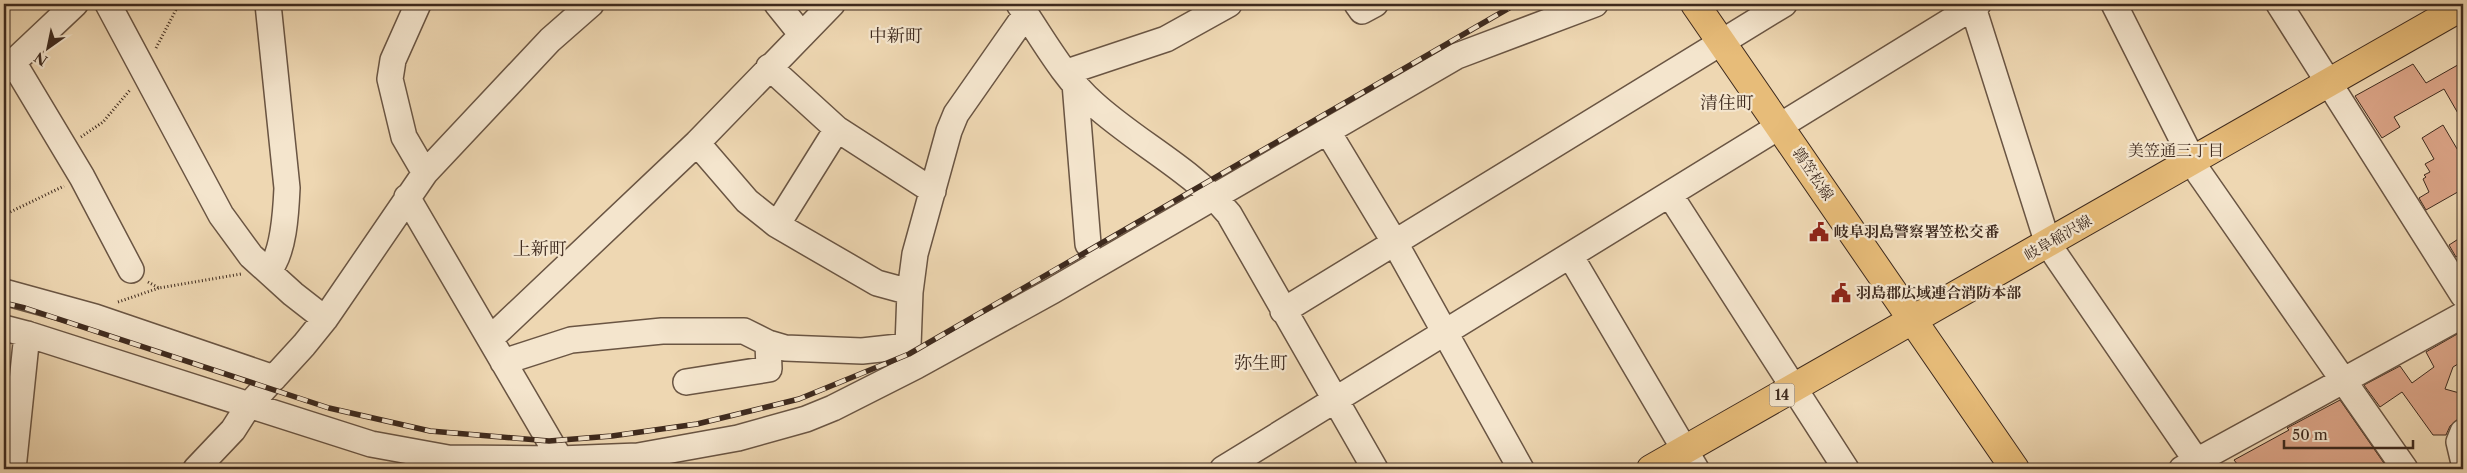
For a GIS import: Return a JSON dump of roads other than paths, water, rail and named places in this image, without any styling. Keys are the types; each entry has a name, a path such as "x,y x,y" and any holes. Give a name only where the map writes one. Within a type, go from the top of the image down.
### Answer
{"main road":[{"name":"鶉笠松線","path":"1695,4 2015,469"},
{"name":"岐阜稲沢線","path":"1651,469 1690,460 1794,388 2463,6"}],"street":[{"path":"75,4 8,66 82,177 131,270"},
{"path":"108,4 220,215 251,256 325,319"},
{"path":"264,268 274,266 286,218 287,188 268,4"},
{"path":"418,4 393,60 390,79 404,137 424,173"},
{"path":"196,469 233,430 249,405 325,319 424,173 550,40 591,4"},
{"path":"777,4 802,35"},
{"path":"490,339 697,143 832,4"},
{"path":"1071,78 1166,38 1229,4"},
{"path":"1357,4 1362,11 1375,4"},
{"path":"13,469 15,331 371,444 439,456 563,464 638,456 738,438 833,408 933,356 1215,197 1457,56 1595,4"},
{"path":"1283,311 1784,4"},
{"path":"2114,4 2192,161 2405,469"},
{"path":"2279,4 2463,294"},
{"path":"1223,469 1571,257 1974,5 2048,244 2194,467 2463,315"},
{"path":"503,362 571,340 662,331 744,331 768,343 785,348 862,351 908,346 910,292 915,254 949,131 956,114 1022,9 1071,78 1094,104 1215,197 1229,214 1375,469"},
{"path":"769,67 837,129 932,191"},
{"path":"1071,78 1088,244"},
{"path":"777,225 837,129"},
{"path":"1328,132 1395,243 1521,469"},
{"path":"697,143 747,201 777,225 877,283 910,292"},
{"path":"1670,195 1846,469"},
{"path":"406,197 563,464"},
{"path":"1571,257 1690,460"},
{"path":"4,292 85,314 274,378"},
{"path":"686,382 769,369 768,343"},
{"path":"2463,432 2459,442 2463,459"}],"railway":[{"path":"4,303 25,308 329,408 430,431 549,441 612,436 697,424 799,399 909,354 1516,4"}],"place":[{"name":"岐阜羽島警察署笠松交番","path":"1819,232"},
{"name":"羽島郡広域連合消防本部","path":"1841,293"}],"district":[{"name":"中新町","path":"896,36"},
{"name":"清住町","path":"1727,103"},
{"name":"美笠通三丁目","path":"2176,150"},
{"name":"上新町","path":"540,249"},
{"name":"弥生町","path":"1261,363"}]}
